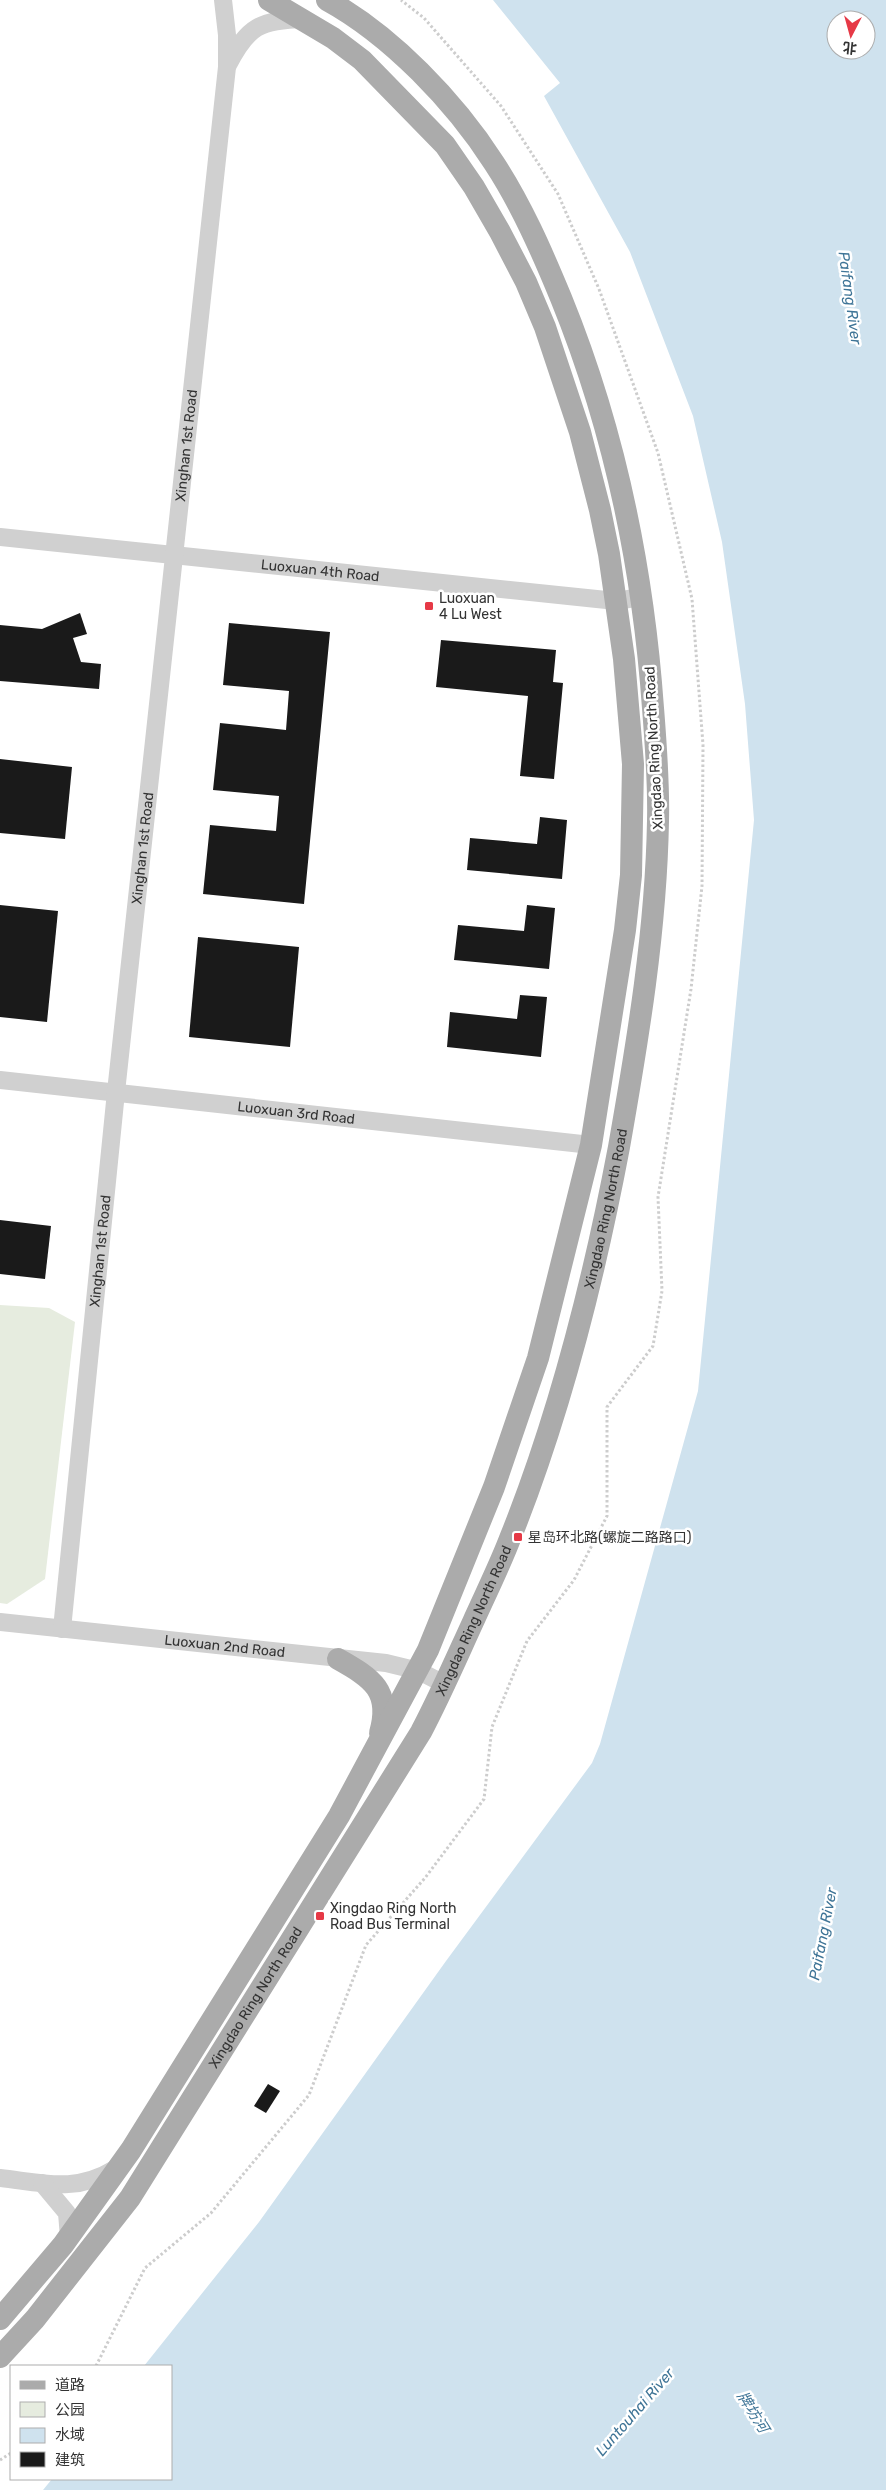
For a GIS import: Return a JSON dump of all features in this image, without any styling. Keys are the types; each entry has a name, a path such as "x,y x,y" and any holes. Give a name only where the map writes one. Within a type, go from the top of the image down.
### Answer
{"main road":[{"name":"Xingdao Ring North Road","path":"0,2319 69,2236 119,2167 339,1816 419,1671 466,1561 538,1358 591,1145 615,1000 631,875 633,764 624,659 616,600 602,519 580,432 545,327 526,282 500,232 474,187 445,145 362,60 304,19 269,0"},
{"name":"Xingdao Ring North Road","path":"0,2357 47,2305 130,2198 421,1732 446,1685 510,1538 551,1423 588,1298 604,1225 645,993 655,892 658,818 657,762 650,657 641,597 620,488 590,376 550,273 494,162 438,92 372,31 327,0"},
{"path":"338,1659 366,1674 380,1692 384,1703 385,1716 374,1754"}],"street":[{"name":"Xinghan 1st Road","path":"62,1629 116,1092 227,68 228,35 223,0"},
{"name":"Xinghan 1st Road","path":"227,68 238,46 248,33 274,20 304,19"},
{"name":"Luoxuan 4th Road","path":"0,537 616,600 641,597"},
{"name":"Luoxuan 3rd Road","path":"0,1080 591,1145"},
{"name":"Luoxuan 2nd Road","path":"0,1622 386,1663 419,1671 446,1685"},
{"path":"0,2178 80,2185 99,2179 119,2167"},
{"path":"42,2183 67,2213 69,2236"}],"path":[{"path":"96,2365 145,2268 211,2213 309,2095 366,1945 425,1878 484,1799 492,1727 527,1640 574,1580 607,1516 607,1407 653,1346 662,1291 658,1197 691,989 702,886 703,746 692,599 658,453 599,289 558,194 502,106 424,18 401,0"}],"green space":[{"path":"0,1305 49,1308 75,1322 45,1579 7,1604 0,1603"}],"water":[{"path":"493,0 886,0 886,2490 43,2490 51,2480 172,2480 172,2365 145,2365 259,2222 446,1961 592,1763 600,1744 698,1391 754,820 745,704 722,542 693,416 630,252 544,96 560,83"}],"building":[{"path":"80,613 87,634 73,638 81,662 101,664 99,689 0,681 0,625 42,629"},
{"path":"229,623 330,632 304,904 203,894 210,825 276,831 279,796 213,790 220,723 286,730 289,691 223,685"},
{"path":"441,640 556,650 553,682 563,683 554,779 520,776 528,696 436,687"},
{"path":"0,759 72,767 65,839 0,833"},
{"path":"540,817 567,820 562,879 467,870 470,838 537,844"},
{"path":"0,905 58,911 47,1022 0,1017"},
{"path":"527,905 555,908 549,969 454,960 458,925 524,931"},
{"path":"198,937 299,947 290,1047 189,1037"},
{"path":"520,995 547,997 541,1057 447,1047 450,1012 517,1019"},
{"path":"0,1220 51,1226 45,1279 0,1274"},
{"path":"268,2084 280,2091 266,2113 254,2106"}],"place":[{"name":"Luoxuan 4 Lu West","path":"429,606"},
{"name":"星岛环北路(螺旋二路路口)","path":"518,1537"},
{"name":"Xingdao Ring North Road Bus Terminal","path":"320,1916"}],"water label":[{"name":"Paifang River","path":"850,298"},
{"name":"Paifang River","path":"823,1934"},
{"name":"Luntouhai River","path":"635,2412"},
{"name":"牌坊河","path":"753,2412"}]}
